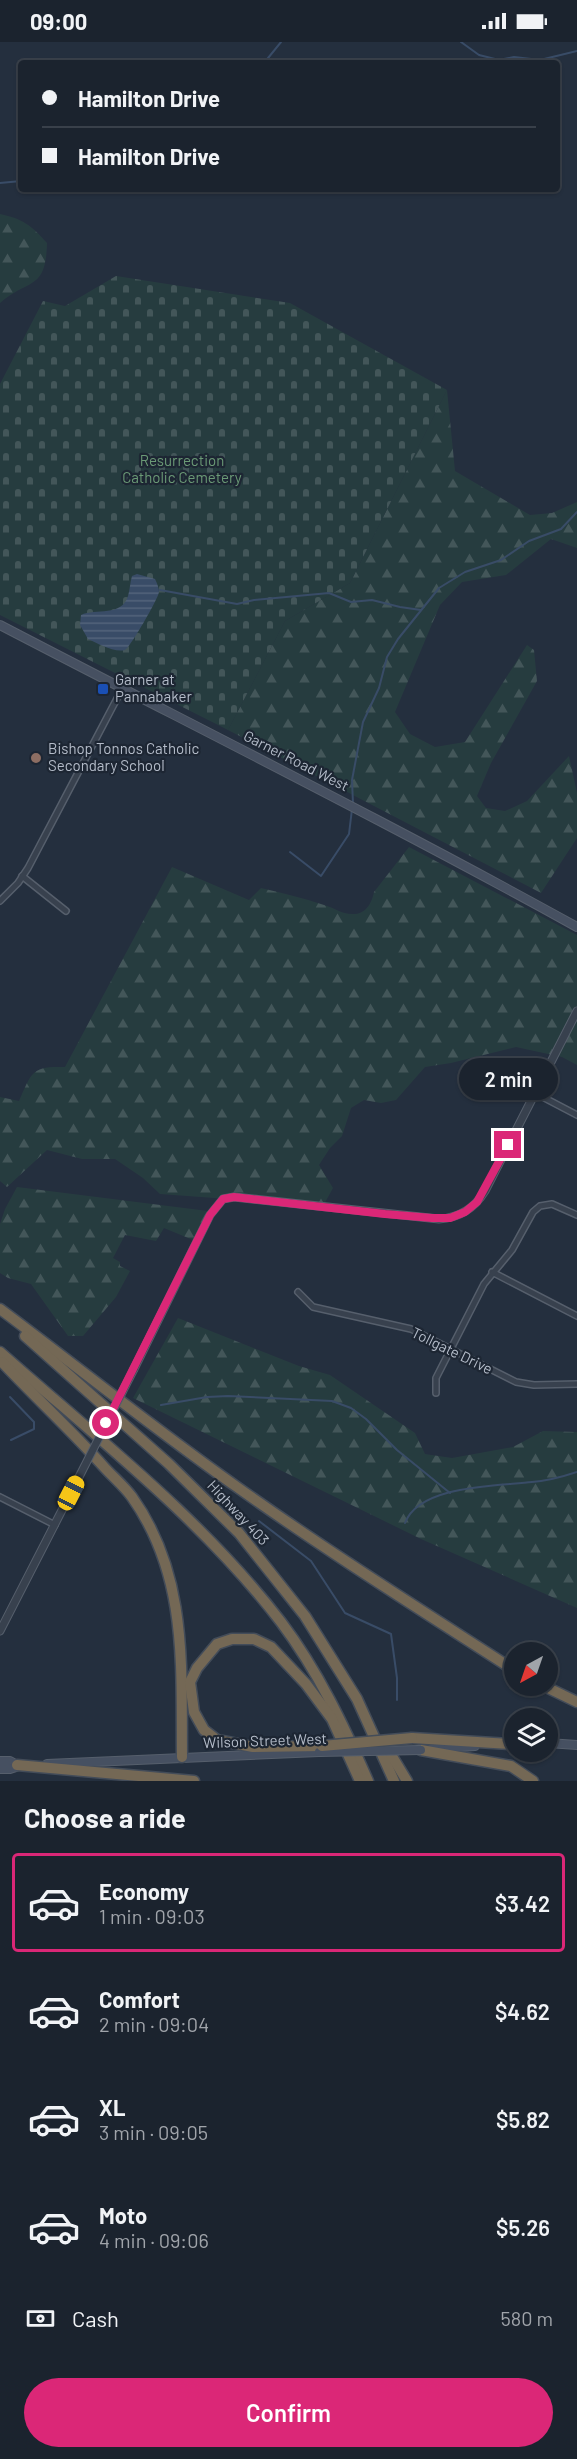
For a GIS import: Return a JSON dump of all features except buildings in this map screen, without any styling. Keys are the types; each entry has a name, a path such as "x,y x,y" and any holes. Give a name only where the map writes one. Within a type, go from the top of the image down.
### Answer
{"highway":[{"path":"0,1311 239,1488 504,1664"},
{"name":"Highway 403","path":"0,1311 169,1464 239,1533 305,1616 357,1700 394,1781"},
{"path":"0,1352 157,1491 223,1554 274,1614 338,1712 368,1781"},
{"path":"0,1360 81,1441 131,1496 152,1530 168,1571 179,1619 182,1757"},
{"path":"360,1781 332,1719 301,1678 271,1647 254,1639 232,1639 217,1644 196,1668 190,1682 194,1712 204,1730 217,1740 232,1744 253,1747 321,1749 412,1738 504,1744"},
{"path":"558,1693 577,1702"},
{"path":"357,1700 407,1781"},
{"path":"421,1750 511,1766 533,1781"},
{"path":"17,1765 194,1781"}],"main road":[{"name":"Garner Road West","path":"0,625 297,777 577,927"},
{"path":"558,1744 577,1745"},
{"name":"Wilson Street West","path":"0,1769 10,1769 17,1765 321,1749 421,1750 504,1745"},
{"name":"Wilson Street West","path":"0,1761 10,1761 17,1765"}],"street":[{"path":"0,901 22,876 122,689"},
{"path":"22,876 66,911"},
{"path":"0,1631 210,1215 223,1199 234,1197 432,1218 454,1217 470,1209 482,1195 577,1011"},
{"path":"535,1093 577,1115"},
{"path":"436,1393 436,1378 450,1348 492,1272 512,1250 536,1209 543,1204 552,1204 577,1215"},
{"path":"492,1272 577,1316"},
{"name":"Tollgate Drive","path":"298,1292 313,1307 411,1329 516,1382 534,1385 577,1384"},
{"path":"0,1497 55,1525"}],"green space":[{"path":"0,214 26,224 47,243 46,258 39,276 34,282 0,303"},
{"name":"Resurrection Catholic Cemetery","path":"116,276 290,303 447,390 350,583 285,621 228,730 0,615 0,384 43,301 65,306"},
{"path":"447,390 455,471 530,515 552,513 577,502 577,548 551,539 506,575 462,582 440,605 395,712 410,734 435,747 465,742 527,645 534,650 537,681 491,763 477,796 486,808 505,811 527,801 569,756 577,793 577,838 541,893 228,730 285,621 350,583"},
{"path":"409,847 577,935 577,1065 562,1057 516,1047 425,1067 396,1100 381,1103 364,1100 351,1108 342,1136 330,1148 319,1165 333,1188 323,1206 160,1194 143,1178 115,1159 82,1159 47,1150 7,1187 0,1181 0,1097 19,1101 34,1073 45,1068 65,1067 172,867 249,900 261,888 355,914 363,912 368,906 374,892"},
{"path":"17,1187 208,1211 193,1240 164,1228 156,1241 125,1235 113,1258 120,1262 120,1266 130,1271 116,1297 83,1336 68,1336 31,1284 8,1278 0,1273 0,1224"},
{"path":"178,1318 299,1366 330,1375 415,1433 425,1454 452,1458 513,1447 543,1431 577,1432 577,1608 421,1539 133,1398"}],"water":[{"path":"137,574 155,579 159,592 144,623 128,647 121,651 116,650 88,639 80,625 81,615 120,607 128,596 132,576"}],"waterway":[{"path":"266,60 281,42"},
{"path":"461,42 479,55 499,60 514,57 540,60 577,51"},
{"path":"0,183 18,181"},
{"path":"353,804 352,780 363,722 379,688 387,657 398,639 439,588 465,572 501,560 529,541 561,529 577,512"},
{"path":"160,590 237,604 254,600 329,593 351,602 372,600 421,610"},
{"path":"290,852 321,876 349,834 352,809"},
{"path":"161,1405 207,1397 228,1396 332,1401 351,1408 366,1419 397,1450 450,1493"},
{"path":"10,1397 34,1422 34,1429 11,1440"},
{"path":"405,1523 413,1510 442,1494 480,1487 543,1481 577,1472"},
{"path":"259,1521 311,1561 345,1613 391,1634 397,1678 397,1700"}],"place":[{"name":"Garner at Pannabaker","path":"103,689"},
{"name":"Bishop Tonnos Catholic Secondary School","path":"36,758"}],"route":[{"path":"106,1423 210,1215 223,1199 234,1197 385,1214 450,1218 460,1215 477,1202 508,1145"}]}
